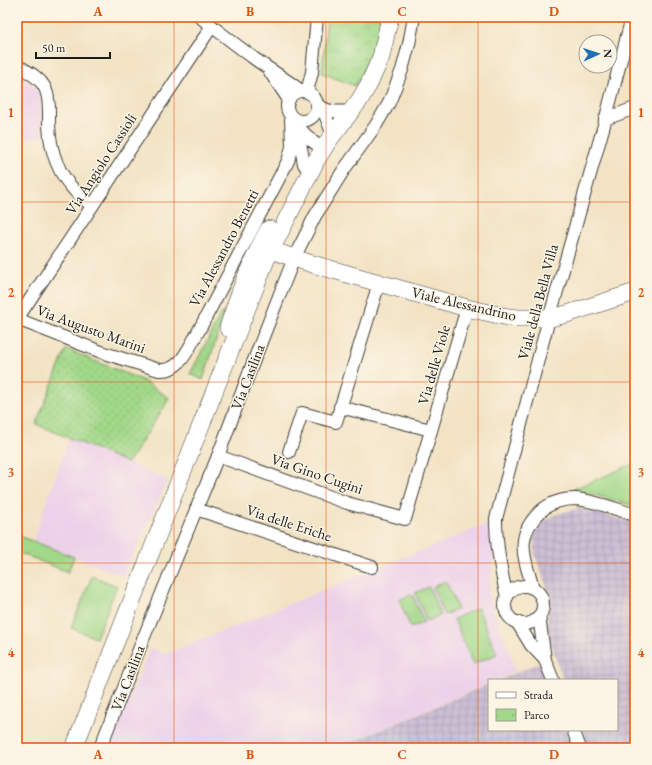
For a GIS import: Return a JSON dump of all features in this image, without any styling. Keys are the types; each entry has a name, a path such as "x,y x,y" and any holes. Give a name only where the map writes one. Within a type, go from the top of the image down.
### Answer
{"main road":[{"name":"Via Casilina","path":"74,748 214,394 251,296 271,250 310,172 328,142 363,96 378,66 390,17"},
{"name":"Via Casilina","path":"214,394 217,370 226,333 252,261 294,184 302,175 310,172"},
{"name":"Viale Alessandrino","path":"271,250 467,308 508,317 550,318 635,292"}],"street":[{"path":"200,17 269,69 311,94 320,107 328,142 312,141 294,121 287,108 289,100 294,94 304,91"},
{"path":"304,91 312,72 317,17"},
{"name":"Via Casilina","path":"100,748 218,456 294,258 315,216 343,171 376,125 389,103 402,70 414,17"},
{"name":"Viale della Bella Villa","path":"545,660 531,645 517,622 511,619 507,614 505,608 507,597 502,579 496,519 544,337 632,17"},
{"name":"Via Angiolo Cassioli","path":"17,319 212,26"},
{"path":"17,65 36,78 46,89 49,104 50,139 55,158 68,182 75,191 92,206"},
{"path":"269,69 289,100"},
{"path":"320,107 334,112 352,111"},
{"path":"294,121 301,122 311,119 320,107"},
{"path":"605,119 635,108"},
{"path":"294,121 304,164 310,172"},
{"name":"Via Alessandro Benetti","path":"153,369 163,371 177,365 197,334 288,161 292,147 294,121"},
{"path":"289,452 302,413 336,422 379,283"},
{"name":"Via delle Viole","path":"405,519 467,308"},
{"name":"Via Augusto Marini","path":"17,319 104,353 153,369"},
{"path":"340,407 431,430"},
{"name":"Via Gino Cugini","path":"218,456 347,503 405,519"},
{"path":"533,588 525,561 523,547 524,534 533,518 547,506 562,500 575,500 590,502 635,515"},
{"name":"Via delle Eriche","path":"196,509 372,568"},
{"path":"507,597 514,588 519,586 529,586 533,588"},
{"name":"Viale della Bella Villa","path":"533,588 542,597 543,604 539,616 545,660 553,679"},
{"path":"517,622 523,624 529,623 539,616"},
{"path":"573,731 580,748"}],"shaded area":[{"path":"17,73 34,85 38,90 42,108 42,137 17,141"},
{"path":"69,438 168,480 123,576 33,541"},
{"path":"580,508 635,523 635,748 588,748 582,731 618,731 618,679 563,679 549,637 547,627 550,595 534,553 534,535 543,522 559,513"},
{"path":"490,523 495,550 488,595 516,671 497,679 488,679 488,683 337,748 110,748 150,648 165,654"},
{"path":"541,662 548,679 501,679"},
{"path":"488,684 488,731 567,731 574,748 338,748"}],"green space":[{"path":"327,17 382,17 375,49 355,86 322,73"},
{"path":"225,310 203,380 190,374 221,314"},
{"path":"66,349 144,381 169,398 128,463 36,424"},
{"path":"635,463 635,506 573,489 598,479"},
{"path":"17,535 74,557 68,572 17,552"},
{"path":"92,576 117,586 96,638 71,628"},
{"path":"446,581 458,609 444,615 433,587"},
{"path":"429,587 441,615 427,621 415,593"},
{"path":"412,594 424,622 411,628 399,600"},
{"path":"478,608 497,654 473,664 454,619"}]}
